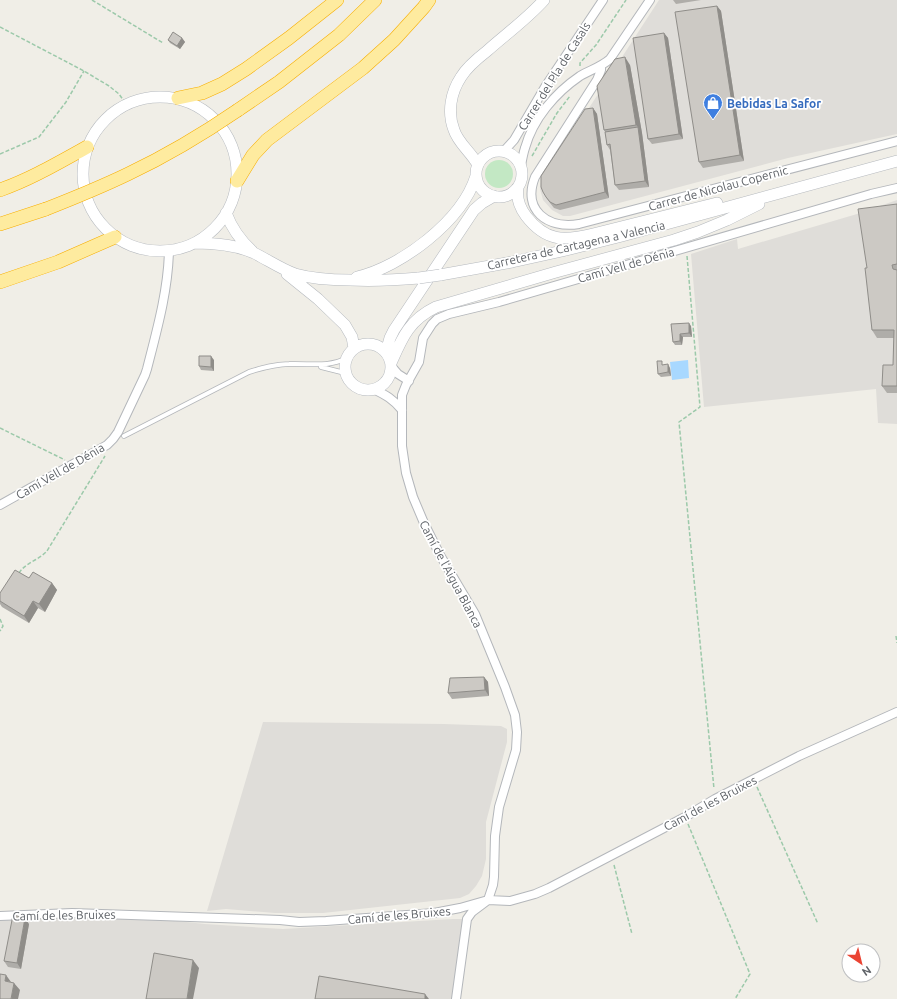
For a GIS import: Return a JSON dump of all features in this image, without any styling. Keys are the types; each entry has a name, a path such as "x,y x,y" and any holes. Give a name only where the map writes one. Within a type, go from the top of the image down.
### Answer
{"highway":[{"path":"178,98 202,93 246,69 289,38 337,0"},
{"path":"0,224 46,209 101,187 153,162 201,134 279,82 339,35 375,0"},
{"path":"237,181 253,156 268,140 363,68 394,40 429,0"},
{"path":"0,190 48,169 87,147"},
{"path":"0,282 58,262 115,237"}],"main road":[{"path":"478,165 455,134 451,120 451,100 457,84 461,76 469,67 537,8 544,0"},
{"path":"160,96 178,98 198,106 216,120 229,138 236,159 237,181 235,192 232,203 220,222 213,230 195,243 169,251 150,251 131,246 115,237 104,228 95,216 88,204 84,190 82,175 83,161 93,134 102,122 114,111 126,104 143,98 160,96"},
{"path":"465,147 472,151 489,153"},
{"path":"474,210 478,198 478,181 476,172 478,165 484,156 494,151 504,151 514,157 521,166 522,178 518,187 517,197 519,205 525,215 533,225 542,232 550,236 564,239 586,236 702,206 779,193"},
{"name":"Carretera de Cartagena a Valencia","path":"195,243 210,243 238,247 254,253 295,274 314,278 389,280 419,278 512,262 562,251 897,161"},
{"path":"478,181 486,193 494,196 506,196 518,187"},
{"path":"344,280 362,276 385,268 425,243 456,211 468,195 474,183 478,181"},
{"path":"392,365 390,357 383,348 375,344 364,344 354,348 347,358 346,369 347,375 357,387 362,389 373,389 379,387 388,379 399,344 411,325 422,315 436,307 570,268 674,240 727,220 779,193"},
{"path":"386,352 394,330 474,210 494,196"},
{"name":"Carretera de Cartagena a Valencia","path":"226,213 235,232 243,243 254,253"},
{"path":"270,262 293,278 338,318 350,332 354,348"},
{"path":"375,344 394,330"}],"street":[{"name":"Carrer del Pla de Casals","path":"504,151 514,140 545,87 602,0"},
{"name":"Carrer del Pla de Casals","path":"521,166 524,149 528,138 552,99 561,90 581,76 601,66 614,54 650,0"},
{"name":"Carrer del Pla de Casals","path":"540,215 534,208 531,195 535,177 597,80 601,66"},
{"name":"Carrer de Nicolau Copernic","path":"540,215 549,221 558,224 568,226 579,224 897,141"},
{"name":"Camí Vell de Dénia","path":"402,395 419,362 423,338 437,319 449,314 500,302 864,196 897,188"},
{"name":"Camí Vell de Dénia","path":"0,505 111,442 118,432 147,369 166,287 169,251"},
{"path":"392,365 398,374 409,381"},
{"path":"373,389 386,395 402,410"},
{"path":"386,395 402,395"},
{"name":"Camí de l’Aigua Blanca","path":"402,395 402,446 406,473 413,497 440,554 475,614 505,686 515,715 517,732 516,750 499,807 495,836 494,877 488,900"},
{"name":"Camí de les Bruixes","path":"0,916 72,913 280,920 299,922 434,914 488,900 510,901 535,894 549,888 685,817 753,779 813,749 897,712"},
{"path":"456,999 467,919 472,912 488,900"}],"lane":[{"path":"124,436 249,372 269,366 283,364 325,365 347,358"},
{"path":"312,365 341,372 347,375"}],"path":[{"path":"92,0 163,43"},
{"path":"0,27 84,71 109,86 119,94 126,104"},
{"path":"0,154 39,137 66,102 84,71"},
{"path":"687,248 700,407 679,422 715,799"},
{"path":"0,428 74,464"},
{"path":"18,574 22,568 42,556 47,551 110,449 111,442"},
{"path":"0,619 3,626 0,631"},
{"path":"896,636 897,642"},
{"path":"753,779 818,924"},
{"path":"685,817 750,974 735,999"},
{"path":"611,855 632,934"}],"shaded area":[{"path":"659,0 897,0 897,134 788,158 570,216 563,216 552,210 543,200 540,189 541,182"},
{"path":"897,200 897,424 878,423 876,389 704,407 691,254 737,239 738,249 857,214"},
{"path":"263,722 444,724 501,726 507,729 507,742 486,822 486,859 482,876 476,886 469,894 460,898 323,913 275,913 226,909 207,911"},
{"path":"83,917 159,919 205,924 283,929 467,919 455,999 0,999 0,920"}],"green space":[{"path":"499,160 509,164 513,174 509,184 499,188 489,184 485,174 489,164"}],"water":[{"path":"688,360 689,378 672,380 670,362"}],"building":[{"path":"717,6 740,155 699,162 675,12"},
{"path":"173,32 182,38 177,46 168,40"},
{"path":"664,33 679,134 648,139 633,38"},
{"path":"625,57 636,125 604,130 597,86 615,59"},
{"path":"593,108 605,192 556,205 550,202 543,192 541,187 541,176 585,109"},
{"path":"638,127 645,181 615,185 610,144 607,145 605,132"},
{"path":"897,204 897,264 892,265 893,269 897,270 897,386 882,386 883,365 893,365 894,330 872,330 865,268 867,268 858,209"},
{"path":"689,323 689,333 680,334 680,341 673,342 671,324"},
{"path":"199,356 211,356 211,367 199,366"},
{"path":"657,361 662,361 662,365 668,364 668,372 658,374"},
{"path":"15,570 29,578 33,572 52,583 39,604 33,601 24,616 0,601 0,593"},
{"path":"484,677 485,690 448,693 450,678"},
{"path":"13,915 25,918 17,963 4,961"},
{"path":"154,953 193,960 187,999 146,999"},
{"path":"0,974 6,975 5,981 14,983 11,999 0,999"},
{"path":"319,976 425,994 425,999 315,999"}],"place":[{"name":"Bebidas La Safor","path":"713,120"}]}
